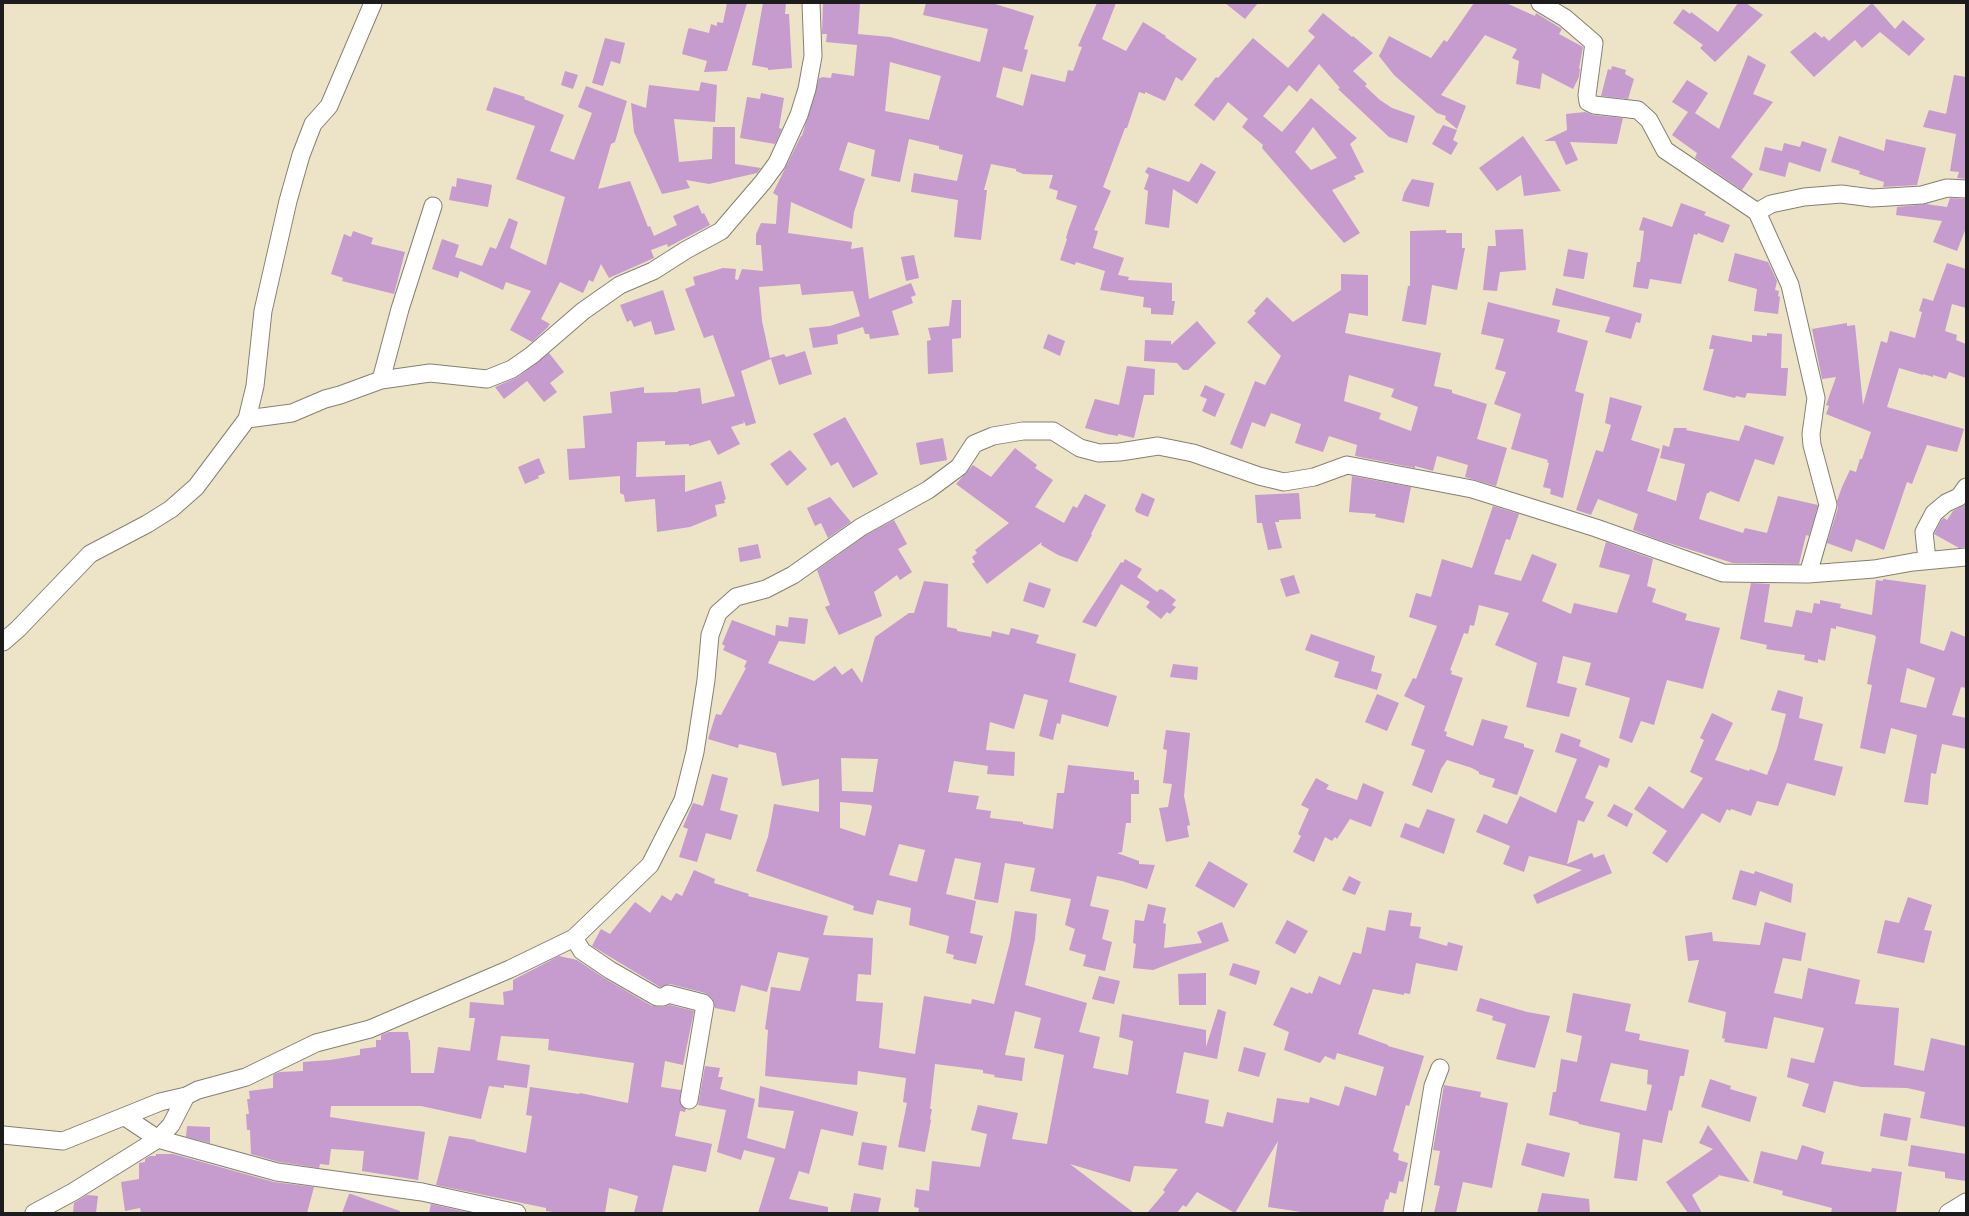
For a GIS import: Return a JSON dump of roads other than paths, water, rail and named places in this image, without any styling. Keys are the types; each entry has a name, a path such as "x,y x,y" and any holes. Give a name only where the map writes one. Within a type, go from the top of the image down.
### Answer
{"street":[{"path":"3,642 18,629 90,554 148,524 171,509 196,487 247,419 255,386 263,311 288,201 301,155 313,124 329,106 373,3"},
{"path":"247,419 292,413 325,398 340,396 381,380 430,372 487,380 512,369 532,355 583,311 620,285 653,271 686,250 721,231 763,182 777,163 799,116 807,88 813,56 811,3"},
{"path":"1540,3 1565,18 1594,43 1587,95 1588,102 1594,105 1638,110 1649,120 1665,150 1757,212 1790,286 1816,398 1811,434 1812,445 1828,505 1808,574"},
{"path":"1757,212 1771,204 1804,197 1841,194 1872,198 1922,195 1947,188 1966,189"},
{"path":"381,380 400,309 433,206"},
{"path":"3,1135 64,1141 150,1107 186,1096 198,1090 246,1077 316,1043 370,1029 510,969 574,938 650,864 683,800 695,752 706,680 710,635 718,613 736,597 766,589 793,575 861,527 928,490 959,467 974,444 993,436 1023,431 1053,431 1080,448 1099,453 1120,452 1158,446 1193,453 1259,476 1284,482 1314,477 1347,465 1472,489 1596,528 1723,573 1808,574 1874,569 1927,560 1966,557"},
{"path":"1927,560 1924,532 1934,513 1946,503 1959,497 1966,487"},
{"path":"574,938 582,951 610,970 657,997 663,997 668,994 703,1003 705,1005 689,1100"},
{"path":"1412,1213 1433,1086 1440,1068"},
{"path":"34,1213 73,1192 158,1138 171,1125 186,1096"},
{"path":"150,1107 171,1125"},
{"path":"125,1117 158,1138 277,1172 422,1192 517,1213"},
{"path":"1948,1213 1966,1202"}]}
